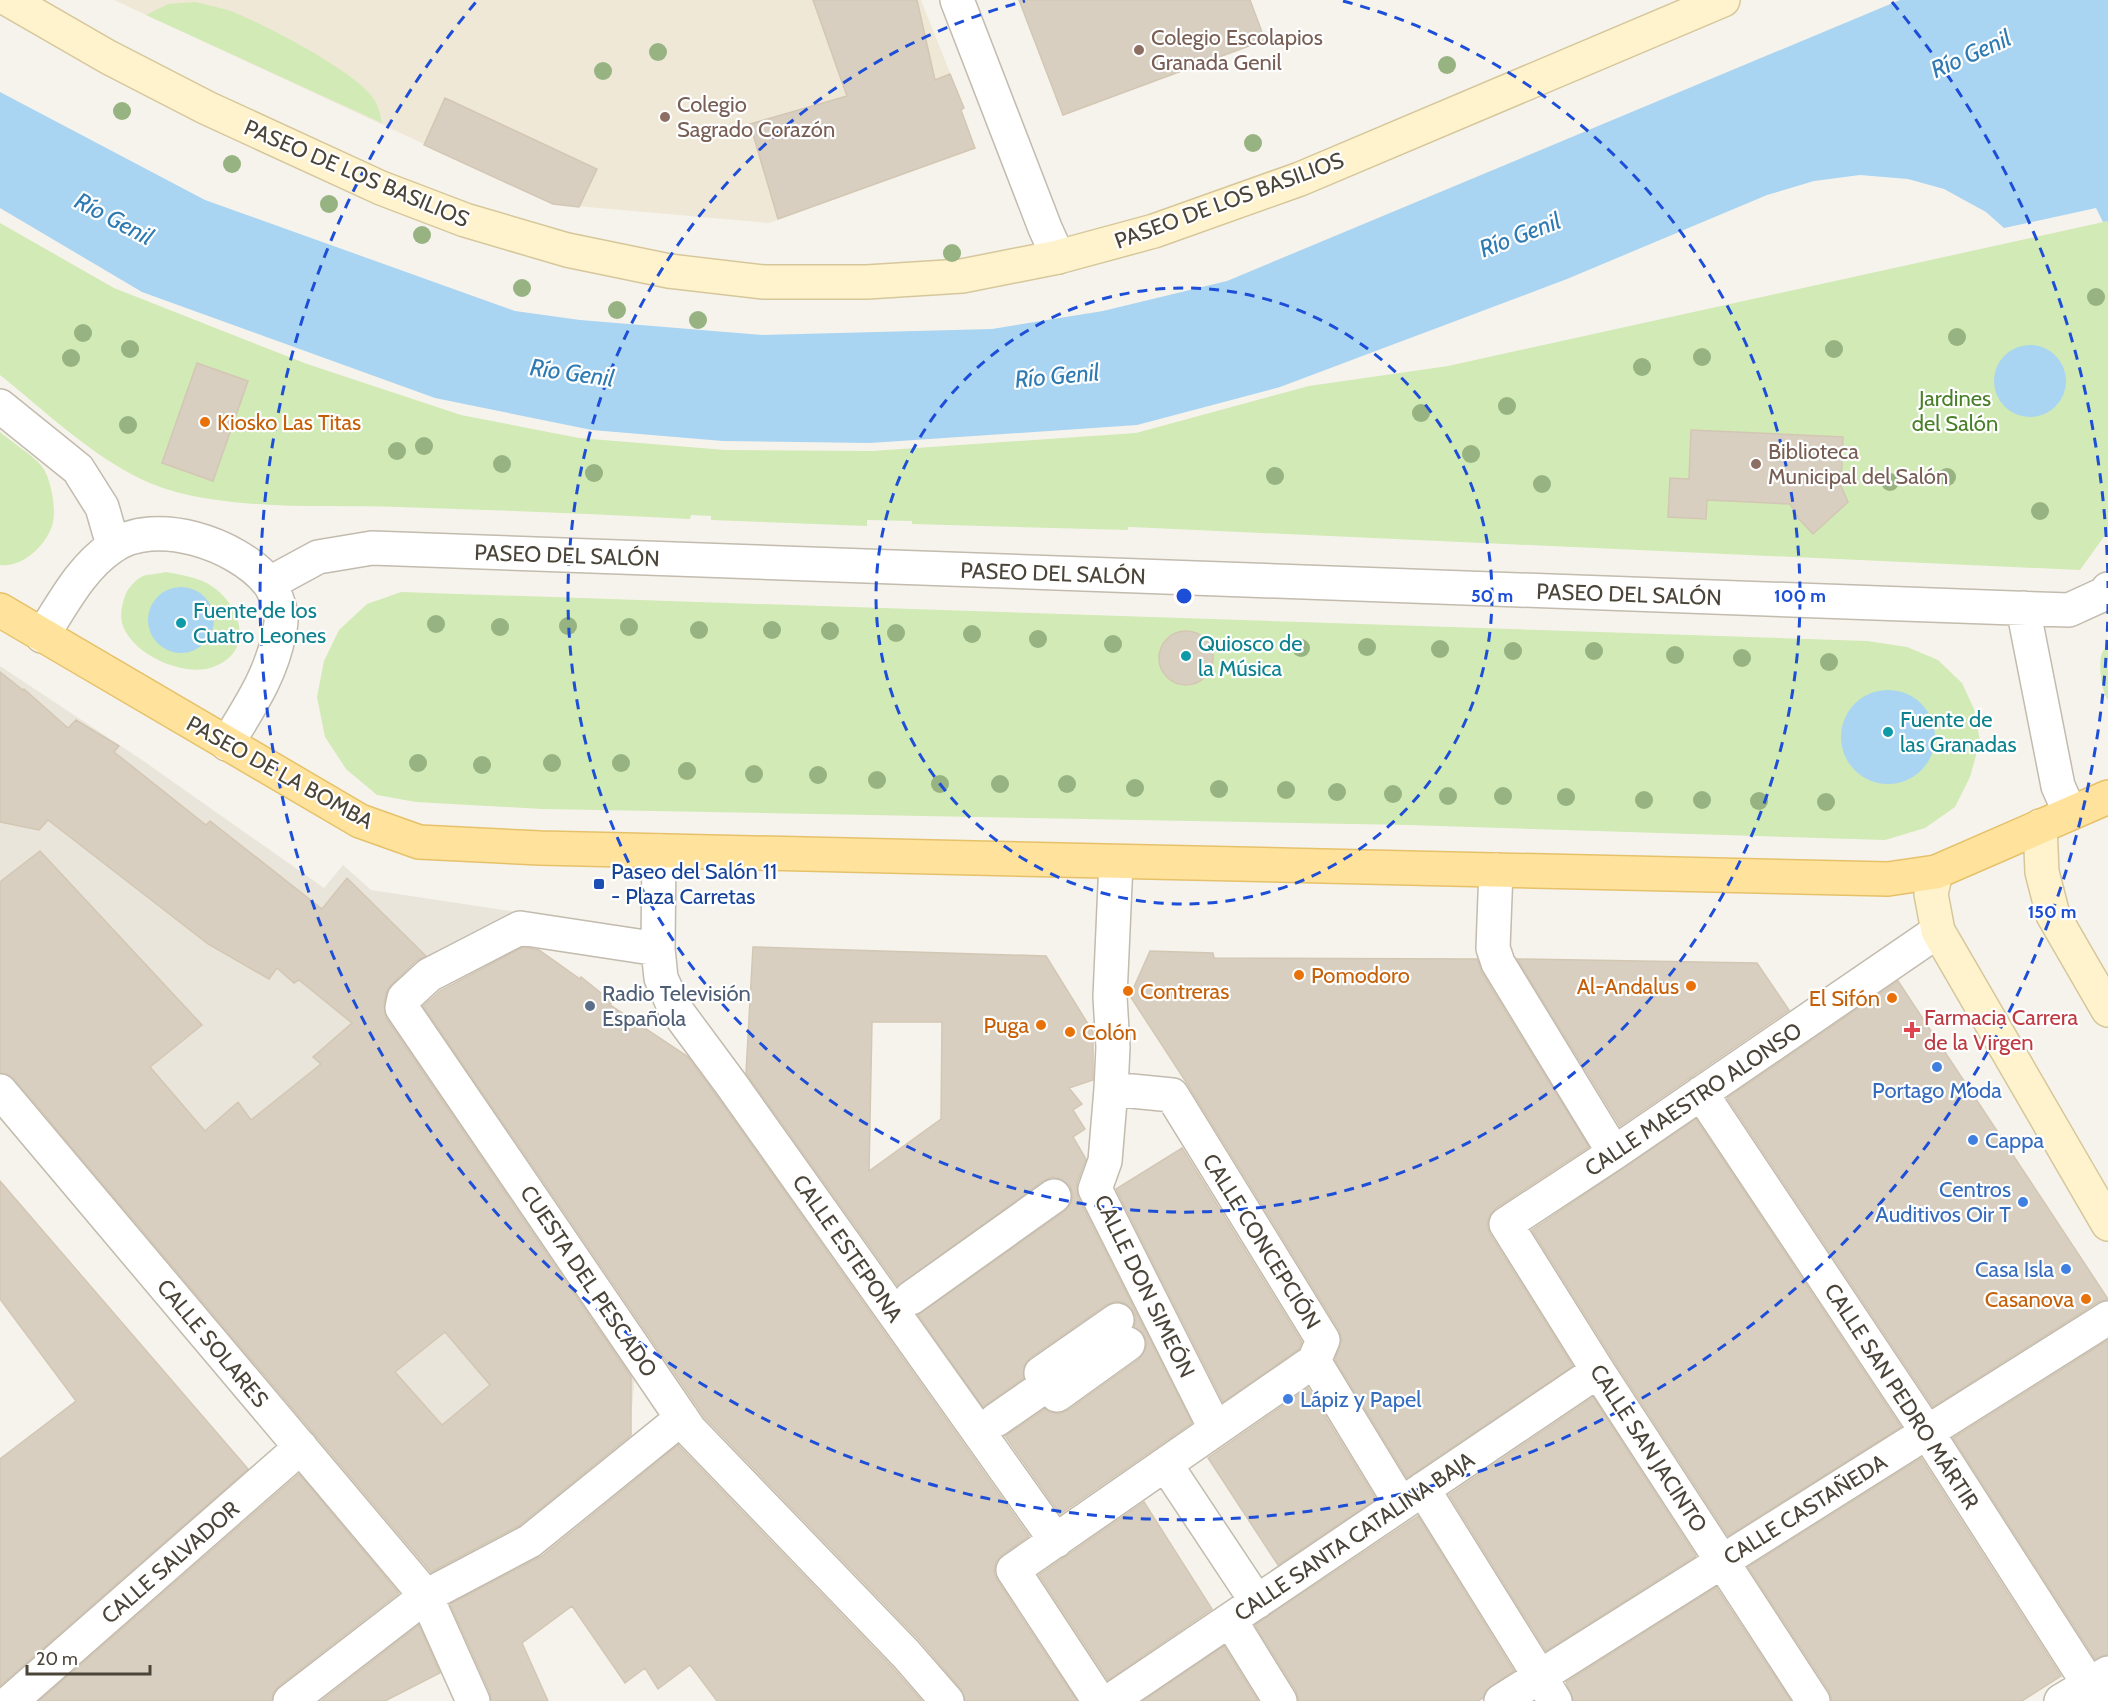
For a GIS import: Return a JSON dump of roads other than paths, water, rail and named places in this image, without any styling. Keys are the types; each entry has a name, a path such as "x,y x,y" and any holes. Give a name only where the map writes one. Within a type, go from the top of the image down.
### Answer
{"main road":[{"name":"PASEO DE LOS BASILIOS","path":"9,0 108,57 207,108 379,187 465,220 567,250 669,271 764,282 867,282 962,276 1058,257 1154,231 1300,179 1723,0"},
{"name":"PASEO DE LA BOMBA","path":"0,610 360,821 419,842 540,848 659,850"},
{"path":"659,850 1888,879 1951,866 2108,797"},
{"path":"2040,826 2042,872 2053,915 2108,1010"},
{"path":"1951,866 1931,894 1938,931 2108,1224"}],"street":[{"path":"957,0 1058,257"},
{"path":"0,406 78,469 102,507 113,545"},
{"path":"42,636 87,568 113,545 143,534 178,535 220,547 245,560 270,583 282,617 275,655 263,685 227,744"},
{"name":"PASEO DEL SALÓN","path":"270,583 318,557 372,548 2023,608 2070,609 2104,594 2108,589"},
{"path":"2023,608 2058,786 2070,813"},
{"name":"CALLE ESTEPONA","path":"659,850 658,949 661,978 674,1007 1056,1540"},
{"name":"CALLE DON SIMEÓN","path":"1116,862 1110,997 1113,1047 1111,1089 1105,1161 1095,1189 1215,1428"},
{"path":"1496,870 1493,948 1498,963 1614,1154"},
{"name":"CUESTA DEL PESCADO","path":"658,949 520,928 429,975 404,998 402,1008 690,1430 906,1654 947,1701"},
{"name":"CALLE MAESTRO ALONSO","path":"1506,1224 1614,1154 1938,931"},
{"name":"CALLE CONCEPCIÓN","path":"1111,1089 1172,1095 1323,1340 1314,1361 1548,1689"},
{"name":"CALLE SOLARES","path":"0,1091 426,1596 473,1701"},
{"name":"CALLE SAN PEDRO MÁRTIR","path":"1701,1093 1927,1432 2074,1662 2100,1686"},
{"path":"911,1298 1054,1196"},
{"name":"CALLE SAN JACINTO","path":"1506,1224 1598,1371 1813,1701"},
{"name":"CALLE CASTAÑEDA","path":"1501,1701 1548,1689 1723,1561 2108,1318"},
{"path":"996,1420 1048,1384 1041,1373 1123,1332"},
{"path":"1100,1701 1013,1570 1314,1361"},
{"name":"CALLE SANTA CATALINA BAJA","path":"1110,1701 1598,1371"},
{"path":"290,1701 426,1596 530,1541 682,1418"},
{"name":"CALLE SALVADOR","path":"11,1701 301,1447"},
{"path":"1166,1465 1257,1602"},
{"path":"1230,1620 1280,1701"},
{"path":"2061,1701 2100,1686"}],"water":[{"name":"Río Genil","path":"1900,0 2108,0 2108,221 2103,222 2096,208 2004,228 1986,212 1944,189 1908,179 1860,175 1814,181 1767,195 1567,279 1280,387 1137,425 870,443 723,441 592,430 435,398 142,292 0,208 0,92 205,200 515,311 580,320 762,335 992,329 1103,311 1227,281"},
{"path":"2030,345 2050,351 2060,361 2066,381 2060,401 2050,411 2030,417 2010,411 2000,401 1994,381 2000,361 2010,351"},
{"name":"Fuente de los Cuatro Leones","path":"181,587 193,590 204,597 211,608 214,620 211,632 204,643 193,650 181,653 169,650 158,643 151,632 148,620 151,608 158,597 169,590"},
{"name":"Fuente de las Granadas","path":"1888,690 1906,694 1921,704 1931,719 1935,737 1931,755 1921,770 1906,780 1888,784 1870,780 1855,770 1845,755 1841,737 1845,719 1855,704 1870,694"}],"place":[{"name":"Colegio Escolapios Granada Genil","path":"1139,50"},
{"name":"Colegio Sagrado Corazón","path":"665,117"},
{"name":"Kiosko Las Titas","path":"205,422"},
{"name":"Biblioteca Municipal del Salón","path":"1756,464"},
{"name":"Fuente de los Cuatro Leones","path":"181,623"},
{"name":"Quiosco de la Música","path":"1186,656"},
{"name":"Fuente de las Granadas","path":"1888,732"},
{"name":"Paseo del Salón 11 - Plaza Carretas","path":"599,884"},
{"name":"Pomodoro","path":"1299,975"},
{"name":"Al-Andalus","path":"1691,986"},
{"name":"Contreras","path":"1128,991"},
{"name":"El Sifón","path":"1892,998"},
{"name":"Radio Televisión Española","path":"590,1006"},
{"name":"Puga","path":"1041,1025"},
{"name":"Farmacia Carrera de la Virgen","path":"1912,1030"},
{"name":"Colón","path":"1070,1032"},
{"name":"Portago Moda","path":"1937,1067"},
{"name":"Cappa","path":"1973,1140"},
{"name":"Centros Auditivos Oir T","path":"2023,1202"},
{"name":"Casa Isla","path":"2066,1269"},
{"name":"Casanova","path":"2086,1299"},
{"name":"Lápiz y Papel","path":"1288,1399"}],"park label":[{"name":"Jardines del Salón","path":"1955,410"}]}
